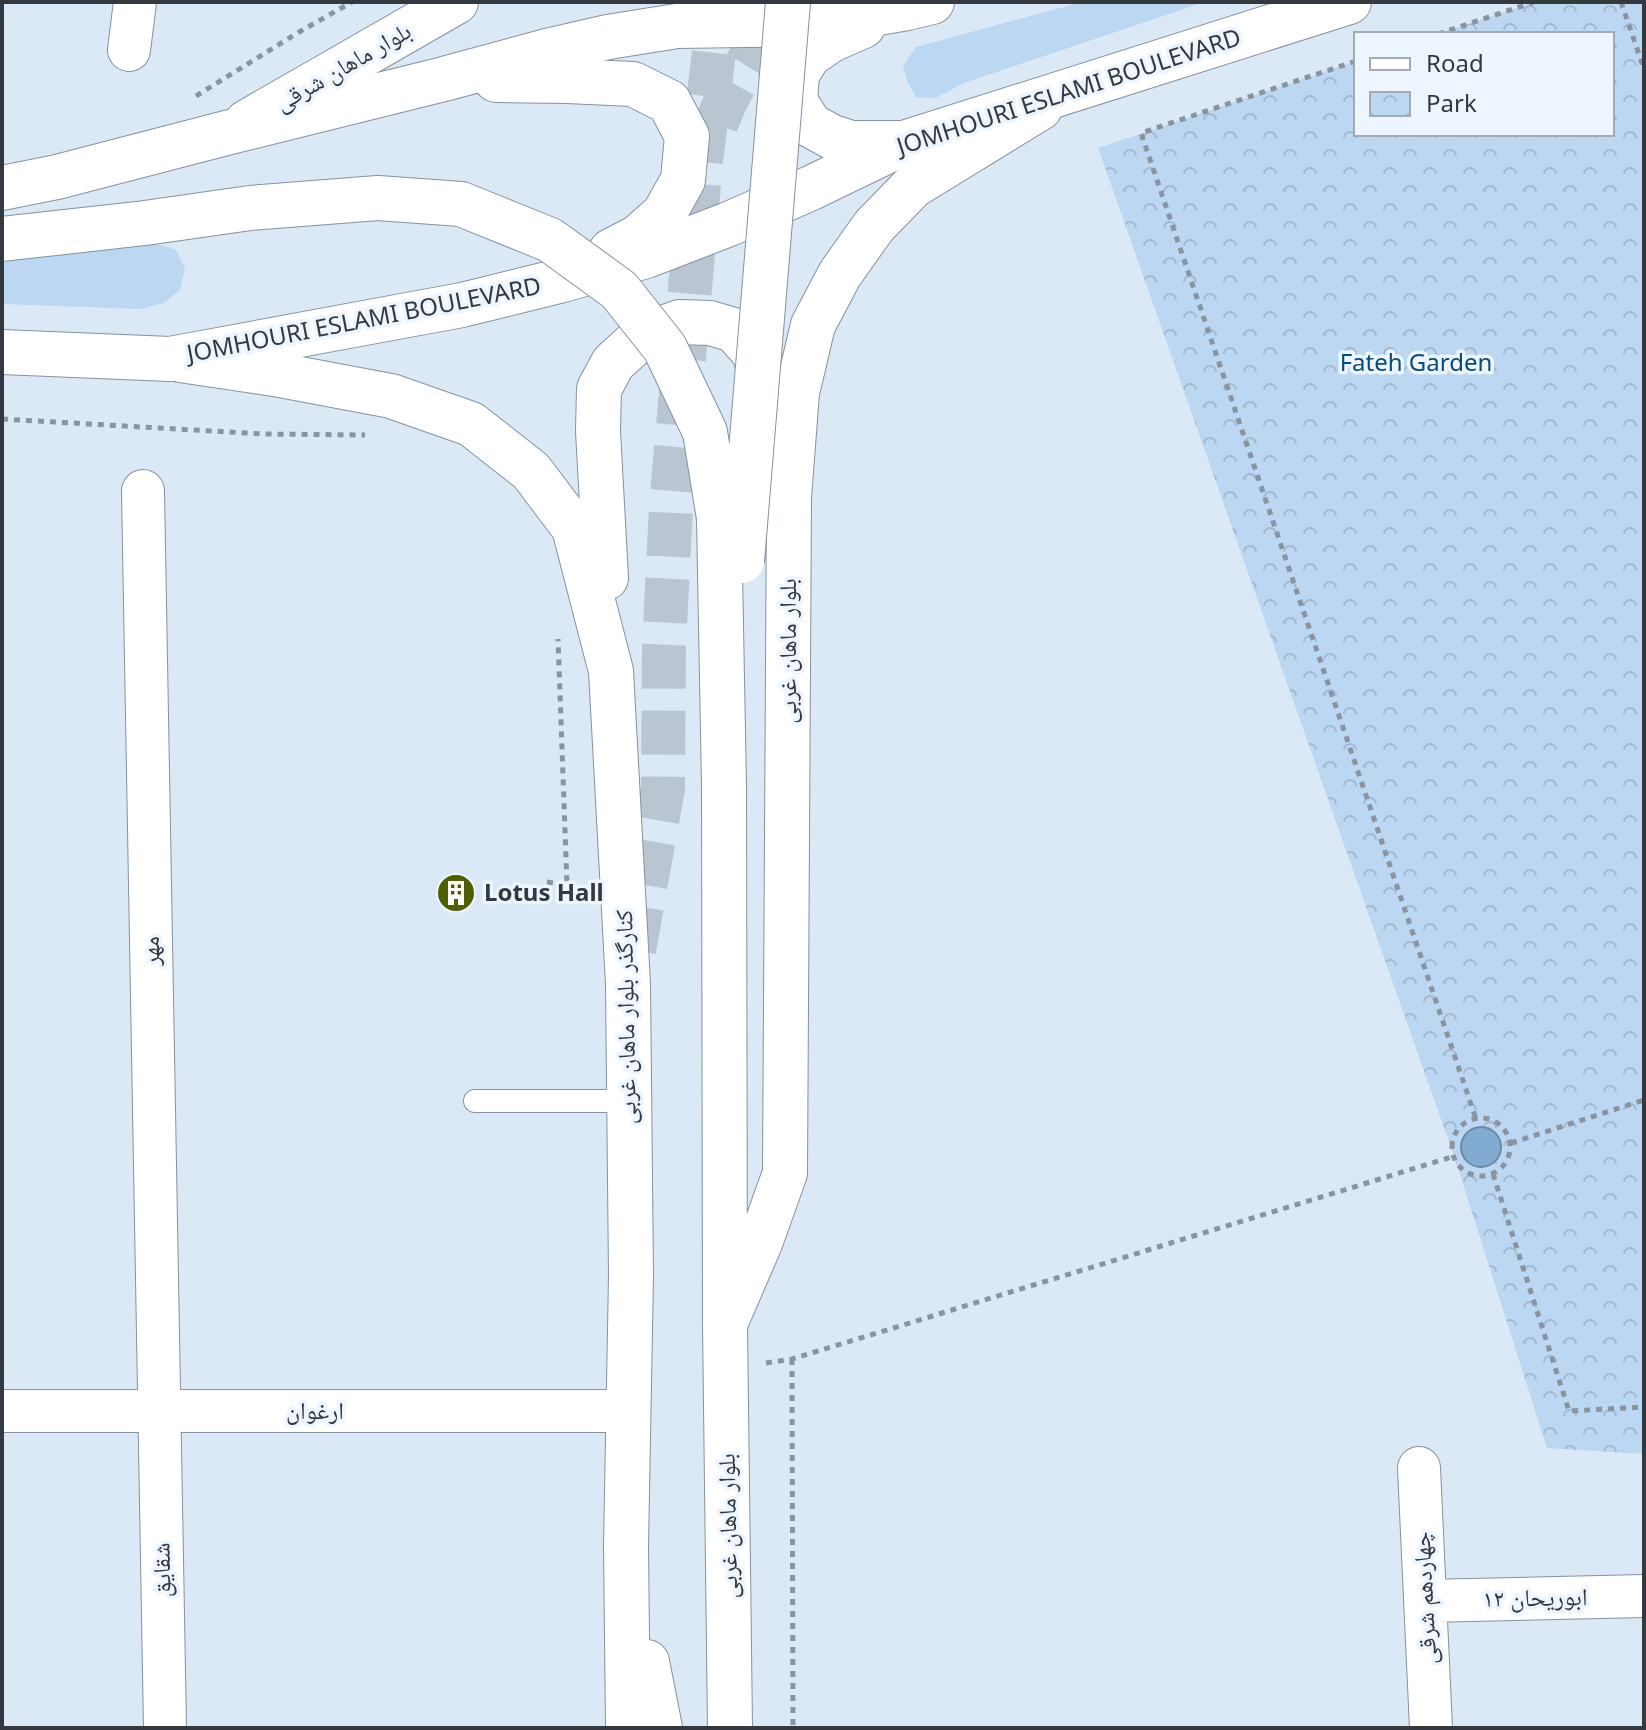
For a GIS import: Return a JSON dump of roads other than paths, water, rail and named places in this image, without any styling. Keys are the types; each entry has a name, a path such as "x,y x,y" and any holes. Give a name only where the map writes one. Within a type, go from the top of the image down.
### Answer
{"main road":[{"name":"بلوار ماهان شرقی","path":"230,132 456,2"},
{"path":"724,786 788,2"},
{"name":"JOMHOURI ESLAMI BOULEVARD","path":"2,352 170,359 462,305 559,281 646,256 729,224 904,143 1349,2"},
{"path":"2,188 57,177 608,37 677,26 816,24 920,5"},
{"path":"904,143 851,143 810,125 795,101 797,74 809,55 831,40 920,5"},
{"path":"444,79 633,84 669,102 687,136 683,180 664,214 638,237 604,255 462,305"},
{"name":"بلوار ماهان غربی","path":"725,1324 760,1243 785,1173 789,497 797,393 813,325 840,274 874,226 913,186 1070,91"},
{"path":"2,239 250,208 378,198 461,204 550,240 619,290 665,348 705,432 719,518 724,786"},
{"path":"611,671 598,431 599,389 613,363 635,343 680,322 710,323 734,330 753,351 772,403 789,497"},
{"name":"کنارگذر بلوار ماهان غربی","path":"170,359 391,396 471,424 531,471 574,528 611,671 628,984 631,1276 626,1546 628,1728"},
{"name":"بلوار ماهان غربی","path":"724,786 725,1370 730,1728"},
{"path":"626,1546 660,1728"}],"street":[{"path":"129,50 135,2"},
{"name":"مهر","path":"143,491 159,1412"},
{"name":"ارغوان","path":"2,1411 629,1411"},
{"name":"شقایق","path":"159,1412 165,1728"},
{"name":"چهاردهم شرقی","path":"1419,1468 1431,1728"},
{"name":"ابوریحان ۱۲","path":"1425,1601 1644,1596"}],"lane":[{"path":"475,1101 628,1101"}],"tunnel":[{"path":"634,950 663,788 664,646 671,507 701,161 720,2"},
{"path":"716,124 749,59 794,2"}],"place":[{"name":"Lotus Hall","path":"456,893"}],"park label":[{"name":"Fateh Garden","path":"1416,363"}]}
